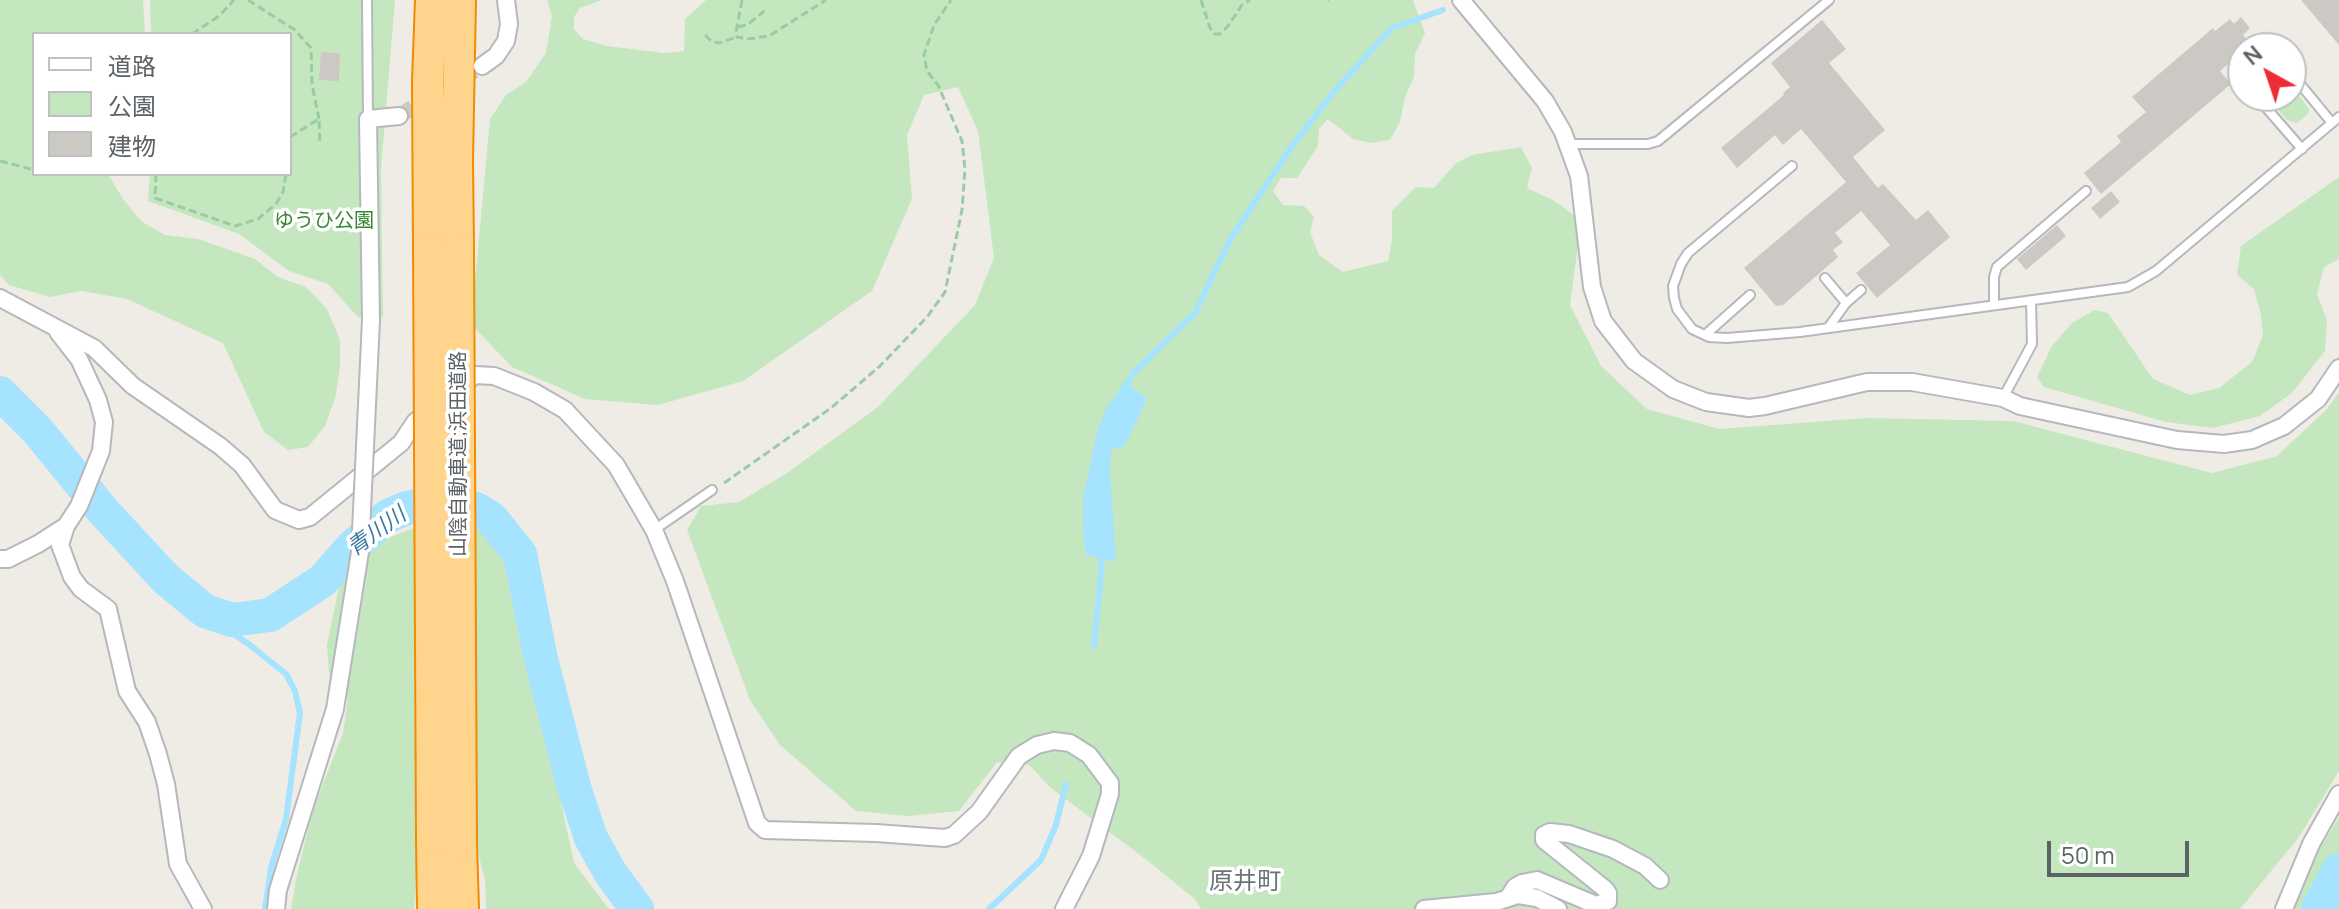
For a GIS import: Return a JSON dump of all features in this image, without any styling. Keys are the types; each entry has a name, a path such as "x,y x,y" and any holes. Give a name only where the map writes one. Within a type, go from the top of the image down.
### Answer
{"highway":[{"path":"415,0 439,241"},
{"name":"山陰自動車道;浜田道路","path":"431,0 428,81 439,241 447,842 433,909"},
{"name":"山陰自動車道;浜田道路","path":"439,241 457,161 460,0"},
{"name":"山陰自動車道;浜田道路","path":"447,842 463,909"}],"street":[{"path":"482,66 496,56 506,41 509,24 506,0"},
{"path":"1461,0 1545,101 1579,176 1592,287 1600,314 1627,353 1663,384 1706,402 1741,408 1765,406 1867,382 1912,382 2003,398 2020,406 2177,440 2224,444 2252,440 2284,426 2318,399 2339,368"},
{"path":"276,909 278,890 335,709 360,552 371,320 368,119 399,116"},
{"path":"0,298 94,348 133,386 220,446 242,465 275,510 299,520 318,511 401,443 415,422 475,375 494,376 534,392 565,410 616,465 654,530 675,581 757,823 765,830 945,838 954,835 979,812 1019,756 1037,745 1054,741 1070,743 1089,755 1110,783 1110,794 1091,856 1064,909"},
{"path":"54,327 79,359 98,400 104,422 101,451 60,545 65,563 81,589 108,609 127,691 147,722 158,754 166,784 178,864 203,909"},
{"path":"0,559 8,559 38,544 66,526"},
{"path":"2284,909 2311,844 2339,794"},
{"path":"1508,898 1522,883 1537,880 1596,905 1608,901 1605,889 1544,840 1544,835 1550,832 1582,837 1613,849 1645,866 1660,880"},
{"path":"1424,909 1496,902 1518,895 1537,898 1558,909"}],"lane":[{"path":"367,0 368,119"},
{"path":"1567,144 1648,144 1658,141 1829,0"},
{"path":"1792,166 1688,253 1681,264 1673,286 1677,309 1692,329 1705,335 1727,338 1828,328 2128,287 2156,271 2336,120 2307,90"},
{"path":"2270,112 2302,149"},
{"path":"1994,305 1997,267 2086,191"},
{"path":"1825,278 1846,303"},
{"path":"1828,328 1846,303 1861,290"},
{"path":"1705,335 1750,295"},
{"path":"2003,398 2032,344 2031,301"},
{"path":"654,530 712,490"}],"path":[{"path":"195,32 219,16 234,0"},
{"path":"248,0 295,30 311,48 320,145"},
{"path":"737,37 742,0"},
{"path":"705,35 719,43 737,37 769,36 826,0"},
{"path":"712,490 831,408 880,366 927,317 945,292 962,210 965,169 962,141 938,85 927,71 924,55 934,25 951,0"},
{"path":"1201,0 1210,28 1215,34 1220,34 1242,5 1250,0"},
{"path":"737,28 747,25 768,8"},
{"path":"292,136 319,119"},
{"path":"0,161 32,169"},
{"path":"156,176 155,198 235,226 258,219 276,204 283,192 286,176"}],"green space":[{"path":"0,0 143,0 145,32 32,32 32,176 109,176 141,221 165,235 198,239 255,259 278,277 306,287 327,309 340,340 336,395 325,426 308,447 288,450 264,432 223,343 127,299 81,291 50,297 9,285 0,275"},
{"name":"ゆうひ公園","path":"150,0 395,0 381,169 383,317 358,317 328,284 289,271 239,234 148,201 150,176 292,176 292,32 151,32"},
{"path":"547,0 602,0 580,8 574,17 574,29 583,39 607,46 664,53 684,51 685,19 706,0 1413,0 1425,33 1415,54 1414,77 1405,97 1400,122 1390,140 1371,143 1353,139 1328,119 1319,129 1318,146 1297,178 1281,178 1273,191 1283,205 1304,206 1314,217 1310,232 1319,255 1343,272 1388,261 1392,211 1416,187 1434,188 1455,164 1472,155 1521,147 1532,168 1527,188 1553,200 1574,215 1578,245 1570,305 1601,366 1647,409 1719,429 1866,418 2013,421 2212,473 2277,456 2327,409 2339,392 2339,771 2299,837 2240,909 1201,909 1196,900 1051,788 1029,765 997,762 959,811 908,816 856,811 780,745 750,700 687,530 701,506 739,502 787,473 878,407 975,305 994,258 978,131 958,87 924,95 907,135 912,199 872,291 743,381 658,405 585,399 512,367 471,324 490,119 506,95 526,82 546,53 552,16"},
{"path":"2307,106 2309,109 2308,114 2297,123 2287,120 2280,112 2307,112"},
{"path":"2339,177 2339,259 2324,267 2317,294 2327,320 2325,351 2292,393 2260,416 2213,428 2166,422 2044,387 2037,377 2052,346 2072,323 2095,310 2108,313 2153,379 2190,395 2219,388 2252,362 2263,335 2254,289 2237,275 2241,246"},
{"path":"445,516 473,520 512,555 517,596 574,863 609,909 486,909 485,880 475,841 418,849 414,909 291,909 312,812 343,733 348,699 329,673 327,645 340,582 375,543"},
{"path":"2339,817 2339,909 2289,909 2317,854"}],"water":[{"path":"1125,381 1147,399 1124,447 1111,449 1116,561 1086,555 1083,498 1097,432 1105,411"}],"building":[{"path":"2301,0 2339,0 2339,45"},
{"path":"2241,17 2250,28 2246,32 2227,32 2227,65 2220,71 2227,79 2227,87 2101,194 2084,173 2121,142 2117,136 2146,112 2132,97 2213,28 2215,31 2230,19 2234,24"},
{"path":"1822,20 1846,49 1829,63 1885,130 1853,157 1878,188 1883,184 1916,220 1928,210 1950,237 1877,298 1856,273 1890,245 1861,211 1835,233 1843,242 1833,250 1838,257 1783,305 1776,306 1744,268 1846,182 1801,129 1783,145 1775,135 1737,168 1721,148 1784,95 1790,87 1771,63"},
{"path":"321,52 340,53 339,81 319,80"},
{"path":"2111,191 2120,202 2100,219 2091,208"},
{"path":"2057,225 2066,236 2026,270 2017,259"}],"waterway":[{"path":"1124,390 1133,373 1195,313 1231,238 1292,146 1336,89 1392,28 1443,10"},
{"name":"青川川","path":"0,393 37,430 104,512 166,579 205,611 232,620 270,615 322,581 352,547 388,516 407,508 444,500 476,509 491,518 520,554 541,659 574,787 591,838 611,874 637,909"},
{"path":"1094,646 1103,553"},
{"path":"205,611 286,674 295,691 300,713 286,819 271,868 265,909"},
{"path":"989,909 1041,860 1056,825 1066,784"},
{"path":"2318,909 2339,870"}],"tunnel":[{"path":"399,116 482,66"}],"district":[{"name":"原井町","path":"1245,882"}]}
